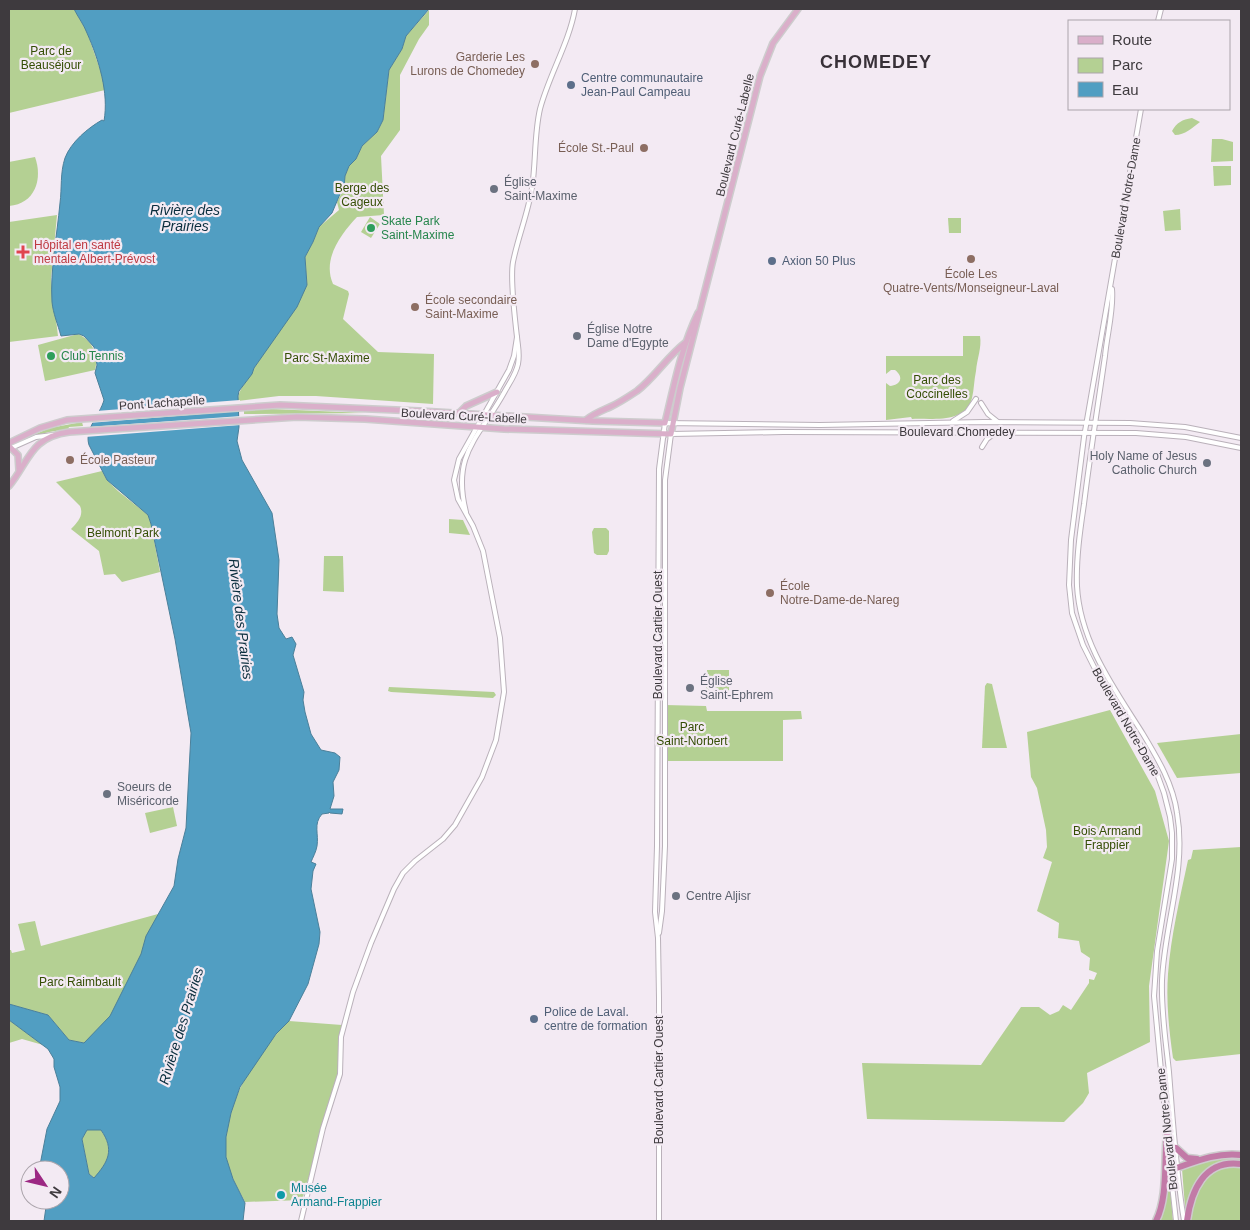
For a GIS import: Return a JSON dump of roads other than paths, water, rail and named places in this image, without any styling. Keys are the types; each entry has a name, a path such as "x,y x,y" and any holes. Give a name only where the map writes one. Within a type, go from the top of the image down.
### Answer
{"highway":[{"path":"1156,1221 1164,1192 1167,1134"},
{"path":"1176,1148 1187,1158 1201,1160"},
{"path":"1171,1170 1224,1154 1241,1156"},
{"path":"1186,1221 1193,1194 1204,1176 1222,1165 1230,1163 1241,1164"}],"main road":[{"name":"Boulevard Curé-Labelle","path":"244,420 312,417 479,427 671,434 761,72 776,38 798,9"},
{"name":"Boulevard Curé-Labelle","path":"244,406 298,405 665,423 685,343 702,304"},
{"path":"586,420 592,414 613,406 637,390 656,374 677,349 685,343"},
{"path":"459,413 466,406 497,392"},
{"name":"Pont Lachapelle","path":"10,446 45,426 58,422 244,406"},
{"name":"Pont Lachapelle","path":"54,435 244,420"},
{"path":"9,486 32,450 42,441 54,435"},
{"path":"10,446 19,456 19,470"}],"street":[{"path":"301,1221 323,1128 340,1074 341,1037 365,959 405,871 443,839 454,827 484,773 494,746 501,717 504,683 499,634 486,560 467,515 456,497 454,473 459,459 479,427 491,415 516,370 520,355 517,337 513,263 532,188 540,109 576,9"},
{"name":"Boulevard Notre-Dame","path":"1141,110 1086,422 1070,549 1069,585 1072,613 1079,635 1092,664 1156,771 1166,797 1171,824 1172,855 1157,951 1154,996 1176,1221"},
{"name":"Boulevard Notre-Dame","path":"1111,286 1110,323 1093,432 1077,562 1077,586 1080,611 1098,661 1164,771 1174,800 1179,824 1180,859 1165,952 1162,990 1178,1168 1186,1221"},
{"path":"467,515 462,492 462,470 468,449 484,414 512,363 517,337"},
{"path":"951,422 965,414 976,400"},
{"path":"981,403 988,414 998,422"},
{"name":"Boulevard Chomedey","path":"673,423 1086,422 1168,425 1241,438"},
{"name":"Boulevard Curé-Labelle","path":"665,423 673,423"},
{"name":"Boulevard Cartier Ouest","path":"659,1221 658,938 655,912 655,882 657,846 659,469 665,423"},
{"name":"Boulevard Chomedey","path":"671,434 744,432 1093,432 1174,435 1241,448"},
{"path":"982,448 988,438 996,432"},
{"name":"Boulevard Cartier Ouest","path":"658,938 662,911 664,846 665,480 671,434"},
{"path":"10,446 36,437 54,435"}],"water":[{"name":"Rivière des Prairies","path":"74,9 429,9 406,36 402,49 389,70 383,120 377,132 362,146 356,159 349,166 345,176 344,188 332,213 319,227 305,257 307,285 297,307 254,368 252,374 239,391 238,396 239,427 237,441 242,460 272,513 279,560 277,614 279,628 286,639 292,637 296,644 293,655 304,692 305,712 311,734 321,750 335,753 340,757 339,770 333,782 334,796 330,809 343,809 342,814 329,812 322,814 318,822 317,846 311,862 316,864 313,871 311,889 320,932 319,944 308,984 289,1021 276,1034 240,1087 231,1113 226,1137 226,1157 233,1179 245,1203 243,1221 44,1221 46,1210 70,1210 70,1160 41,1160 47,1129 60,1101 60,1087 54,1067 54,1059 48,1049 9,1020 9,1004 48,1015 69,1040 84,1043 110,1016 141,954 146,936 174,886 178,859 186,828 191,733 175,639 151,524 148,515 107,480 89,445 90,428 104,400 95,373 97,365 94,347 84,336 79,334 61,336 54,315 53,265 63,164 68,152 80,136 102,120 104,121 105,99 102,77 86,30","holes":["87,1130 101,1130 109,1150 108,1156 103,1167 94,1178 89,1174 82,1139"]}],"place":[{"name":"Garderie Les Lurons de Chomedey","path":"535,64"},
{"name":"Centre communautaire Jean-Paul Campeau","path":"571,85"},
{"name":"École St.-Paul","path":"644,148"},
{"name":"Église Saint-Maxime","path":"494,189"},
{"name":"Skate Park Saint-Maxime","path":"371,228"},
{"name":"Hôpital en santé mentale Albert-Prévost","path":"23,252"},
{"name":"École Les Quatre-Vents/Monseigneur-Laval","path":"971,259"},
{"name":"Axion 50 Plus","path":"772,261"},
{"name":"École secondaire Saint-Maxime","path":"415,307"},
{"name":"Église Notre Dame d'Egypte","path":"577,336"},
{"name":"Club Tennis","path":"51,356"},
{"name":"École Pasteur","path":"70,460"},
{"name":"Holy Name of Jesus Catholic Church","path":"1207,463"},
{"name":"École Notre-Dame-de-Nareg","path":"770,593"},
{"name":"Église Saint-Ephrem","path":"690,688"},
{"name":"Soeurs de Miséricorde","path":"107,794"},
{"name":"Centre Aljisr","path":"676,896"},
{"name":"Police de Laval. centre de formation","path":"534,1019"},
{"name":"Musée Armand-Frappier","path":"281,1195"}],"district":[{"name":"CHOMEDEY","path":"876,62"}],"park label":[{"name":"Parc de Beauséjour","path":"51,58"},
{"name":"Berge des Cageux","path":"362,195"},
{"name":"Parc St-Maxime","path":"327,358"},
{"name":"Parc des Coccinelles","path":"937,387"},
{"name":"Belmont Park","path":"123,533"},
{"name":"Parc Saint-Norbert","path":"692,734"},
{"name":"Bois Armand Frappier","path":"1107,838"},
{"name":"Parc Raimbault","path":"80,982"}]}
